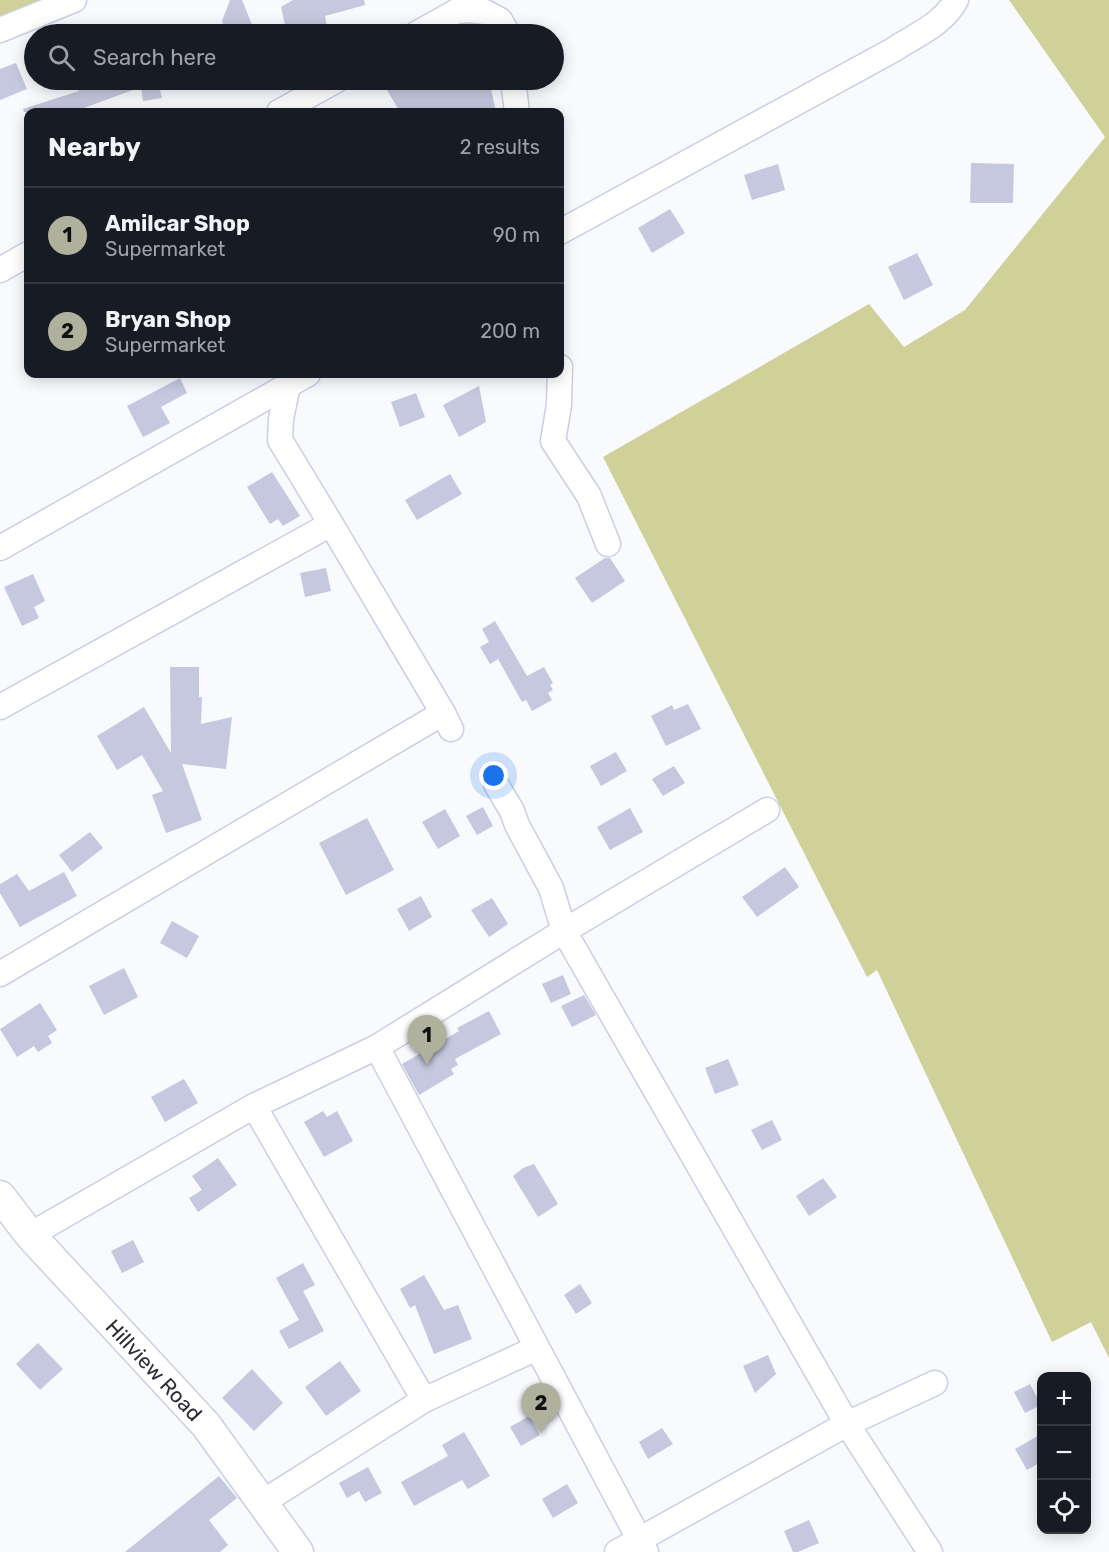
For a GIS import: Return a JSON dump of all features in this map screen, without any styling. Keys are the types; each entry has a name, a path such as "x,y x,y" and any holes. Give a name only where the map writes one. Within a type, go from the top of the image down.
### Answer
{"street":[{"path":"0,30 74,0"},
{"path":"564,230 893,50 939,21 956,0"},
{"path":"434,24 457,11 471,10 484,12 500,20 502,24"},
{"path":"286,108 319,90"},
{"path":"514,90 516,108"},
{"path":"1,269 24,256"},
{"path":"561,378 553,441 589,496 608,544"},
{"path":"0,974 447,721 280,440 281,419 298,379"},
{"path":"0,548 298,379"},
{"path":"0,707 331,524"},
{"path":"496,783 550,888 564,931 847,1424 930,1552"},
{"path":"30,1235 254,1106 376,1047 767,810"},
{"path":"376,1047 643,1546"},
{"path":"254,1106 424,1400"},
{"name":"Hillview Road","path":"0,1196 30,1235 206,1425 298,1552"},
{"path":"262,1502 424,1400 537,1348"},
{"path":"617,1552 643,1546 847,1424 935,1383"}],"green space":[{"path":"0,0 43,0 0,17"},
{"path":"1009,0 1109,0 1109,1358 1091,1322 1052,1342 877,970 867,977 603,457 869,304 904,347 965,310 1105,137"}],"building":[{"path":"230,0 242,0 252,24 223,24 222,21"},
{"path":"293,0 364,0 365,5 325,16 327,24 285,24 281,7"},
{"path":"16,63 24,82 25,90 0,100 0,69"},
{"path":"133,90 84,108 26,108 79,91"},
{"path":"141,90 160,90 162,98 143,101"},
{"path":"387,90 491,90 495,108 398,108"},
{"path":"971,163 1014,164 1013,203 970,203"},
{"path":"778,164 785,190 752,200 744,175"},
{"path":"670,209 685,233 652,253 638,228"},
{"path":"917,253 933,285 904,300 888,267"},
{"path":"180,378 187,393 161,407 170,423 143,437 127,406"},
{"path":"479,386 486,422 459,437 443,405"},
{"path":"416,393 425,417 400,427 391,402"},
{"path":"272,472 300,516 283,526 278,519 270,524 247,487"},
{"path":"450,474 462,494 417,520 405,500"},
{"path":"605,558 610,558 625,581 592,603 575,578"},
{"path":"326,568 331,591 305,597 300,573"},
{"path":"33,574 45,601 34,607 39,618 22,626 4,587"},
{"path":"495,621 527,676 544,667 553,683 550,685 553,690 548,693 552,700 532,711 526,700 522,702 498,659 490,664 480,647 489,642 482,629"},
{"path":"170,667 199,667 199,697 202,697 201,724 232,717 226,769 182,764 202,820 166,833 152,795 163,791 142,755 117,770 97,736 144,707 171,753"},
{"path":"688,704 701,729 666,746 651,716 672,705 674,710"},
{"path":"616,752 627,771 601,786 590,766"},
{"path":"674,766 685,783 663,796 652,779"},
{"path":"483,807 493,826 477,835 466,816"},
{"path":"630,808 643,832 610,850 597,827"},
{"path":"445,809 460,836 438,849 422,822"},
{"path":"367,818 394,870 346,895 319,843"},
{"path":"90,832 103,848 72,872 59,855"},
{"path":"785,867 799,887 757,917 742,897"},
{"path":"64,872 77,896 20,927 0,893 0,884 17,874 29,891"},
{"path":"421,896 432,917 409,931 397,909"},
{"path":"492,898 508,924 489,937 471,910"},
{"path":"172,921 199,936 187,958 160,943"},
{"path":"124,968 138,997 104,1015 89,986"},
{"path":"563,975 571,994 551,1003 542,984"},
{"path":"584,995 596,1015 572,1027 561,1006"},
{"path":"40,1003 57,1030 48,1036 52,1043 38,1052 34,1046 17,1057 0,1029"},
{"path":"489,1011 501,1034 455,1059 458,1065 451,1069 454,1074 419,1095 402,1064 459,1031 457,1028"},
{"path":"728,1059 739,1085 715,1094 705,1068"},
{"path":"184,1079 198,1103 165,1122 151,1097"},
{"path":"323,1111 327,1117 337,1111 353,1141 324,1157 304,1122"},
{"path":"772,1120 782,1140 762,1150 751,1130"},
{"path":"218,1158 237,1185 198,1212 189,1198 202,1190 192,1176"},
{"path":"534,1164 558,1204 538,1217 513,1176 523,1168"},
{"path":"823,1178 837,1197 809,1216 796,1196"},
{"path":"133,1240 144,1262 122,1273 111,1251"},
{"path":"303,1263 315,1285 303,1291 324,1331 289,1349 279,1331 299,1320 276,1278"},
{"path":"424,1275 444,1310 458,1305 472,1339 434,1354 415,1305 410,1308 400,1289"},
{"path":"580,1284 592,1303 576,1314 564,1295"},
{"path":"38,1343 63,1369 40,1390 16,1364"},
{"path":"768,1355 776,1374 755,1393 743,1366"},
{"path":"340,1361 361,1391 326,1416 305,1387"},
{"path":"252,1369 283,1403 254,1431 222,1398"},
{"path":"1030,1384 1037,1397 1037,1407 1025,1413 1014,1392"},
{"path":"529,1416 540,1435 521,1446 510,1427"},
{"path":"662,1428 673,1444 648,1459 639,1442"},
{"path":"464,1432 490,1476 468,1489 462,1480 414,1506 401,1482 448,1456 442,1445"},
{"path":"1037,1436 1037,1464 1027,1470 1015,1449"},
{"path":"368,1467 382,1493 365,1502 359,1491 347,1498 339,1483"},
{"path":"219,1476 237,1498 209,1520 228,1545 220,1552 125,1552"},
{"path":"567,1484 578,1503 553,1518 542,1499"},
{"path":"809,1520 819,1543 793,1552 784,1531"}],"place":[{"name":"Amilcar Shop","path":"427,1065"},
{"name":"Bryan Shop","path":"541,1433"}]}
